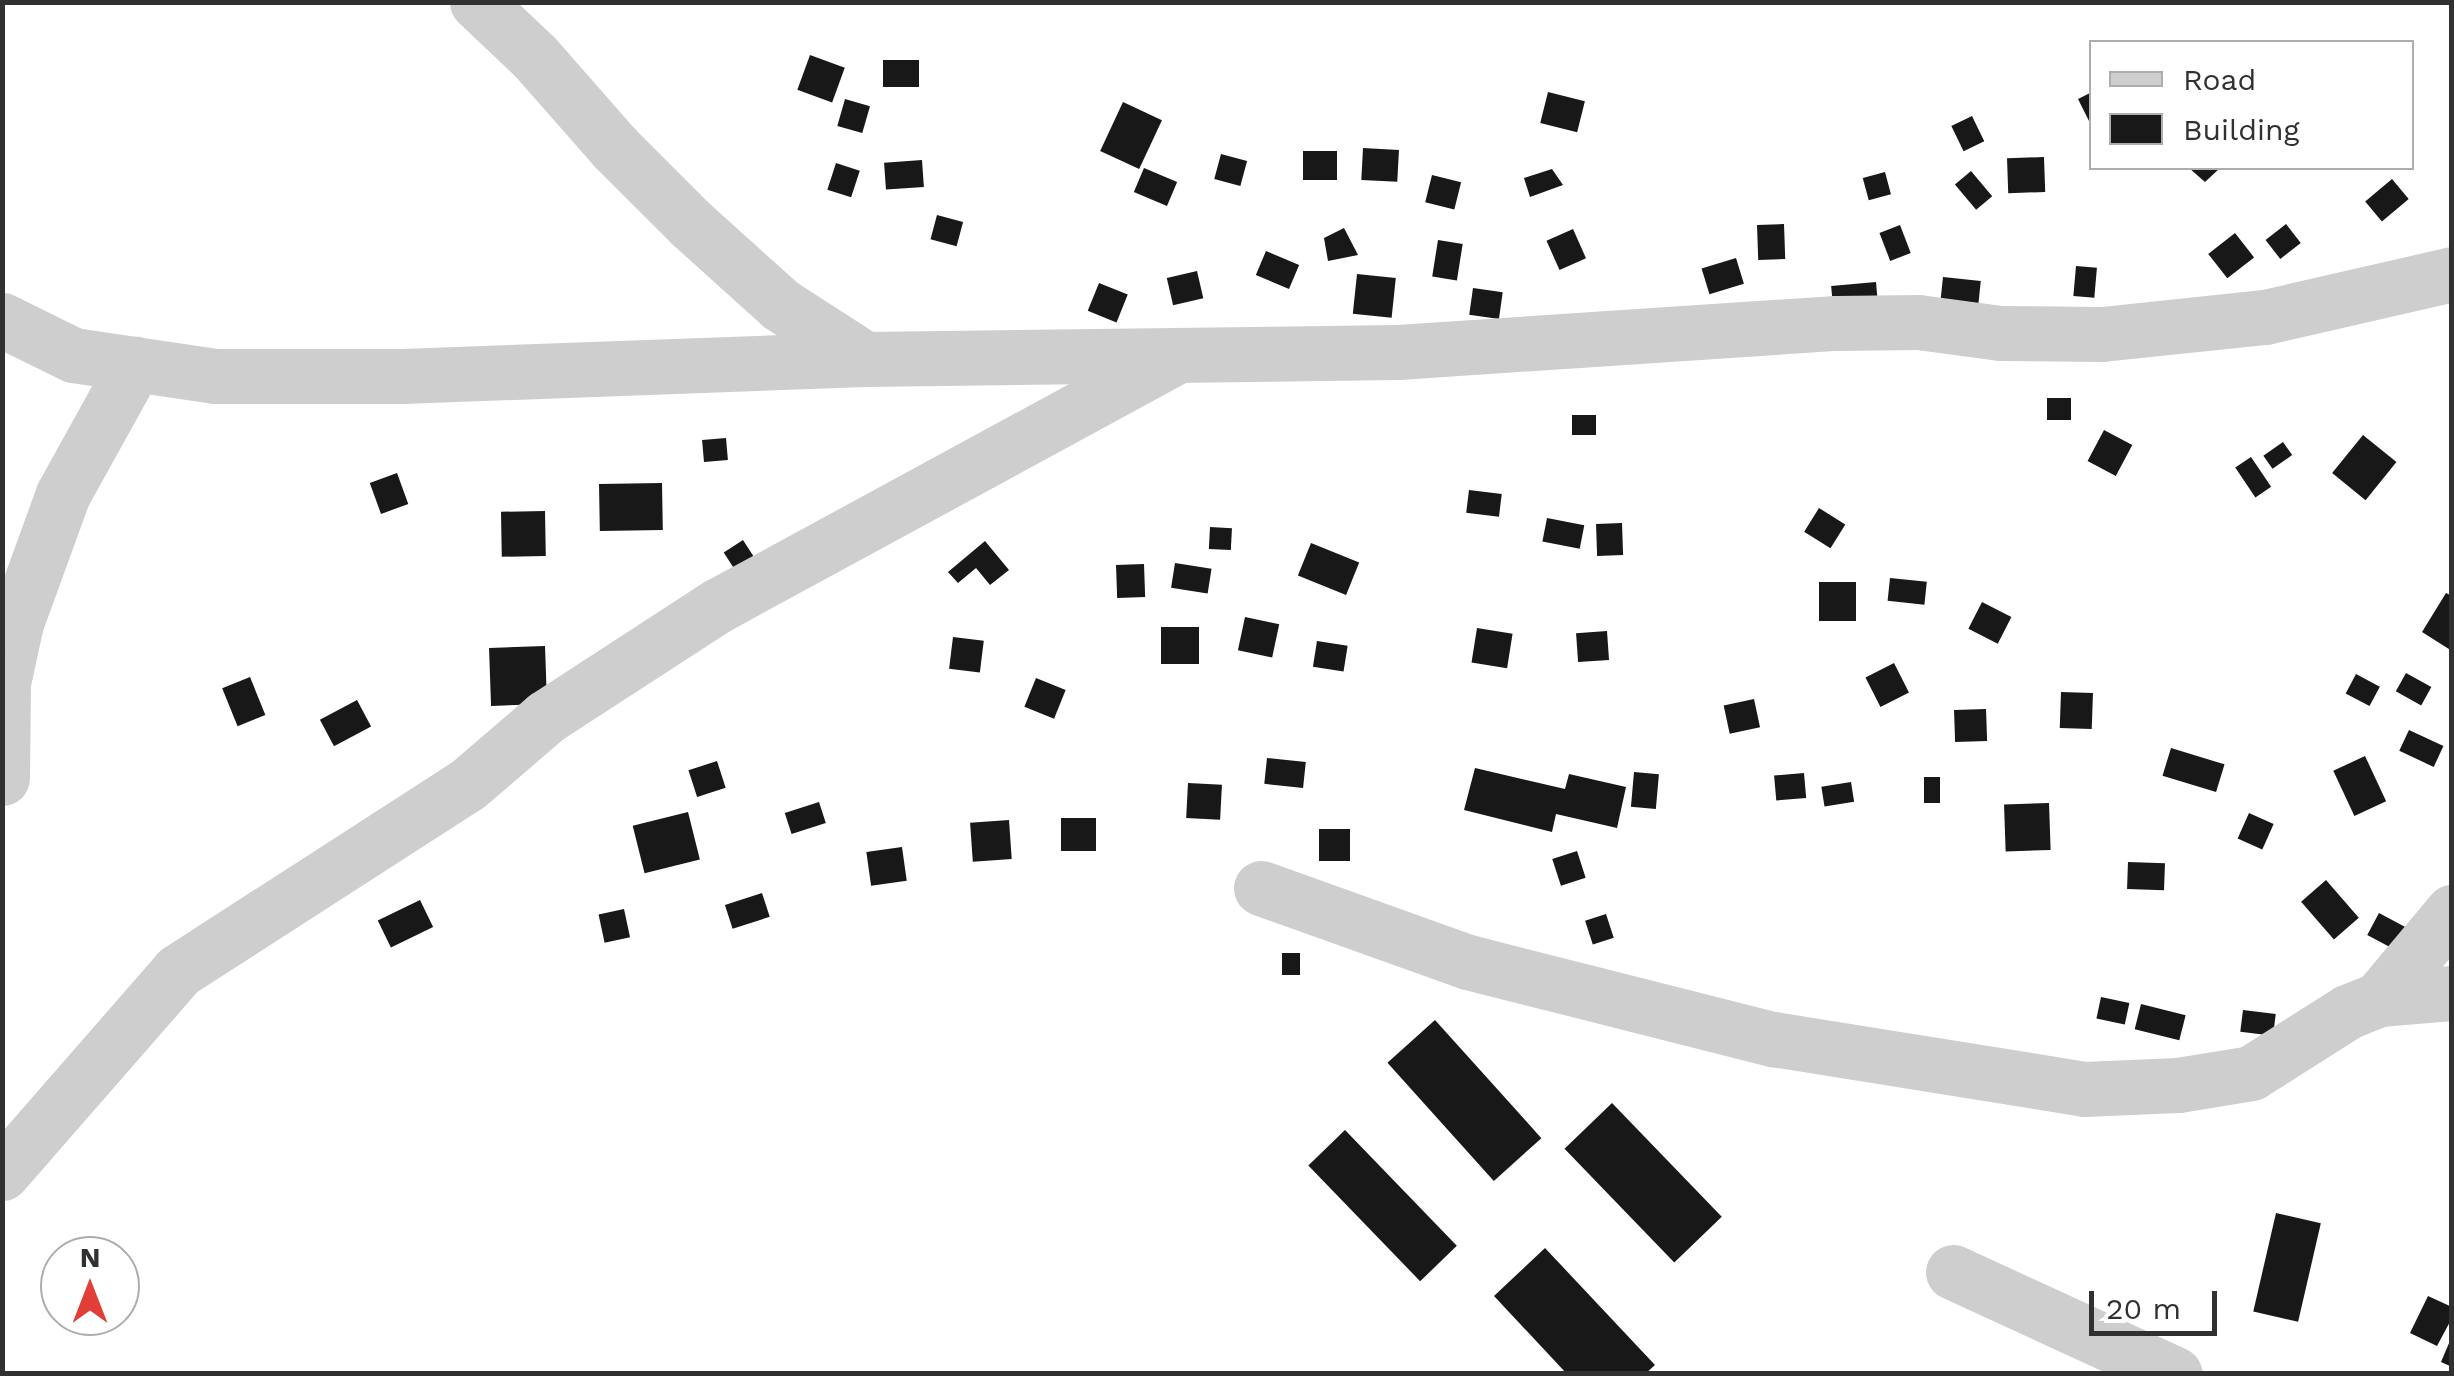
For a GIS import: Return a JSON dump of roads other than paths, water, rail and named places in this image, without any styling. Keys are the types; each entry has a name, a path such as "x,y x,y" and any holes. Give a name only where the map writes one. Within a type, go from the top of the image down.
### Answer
{"street":[{"path":"477,2 535,57 615,148 690,224 780,305 865,359"},
{"path":"2,320 73,355 216,376 402,376 865,359 1398,352 1836,323 1918,322 2000,333 2102,334 2265,317 2452,274"},
{"path":"2,1173 178,971 468,785 546,718 717,606 1182,354"},
{"path":"2,778 3,682 16,623 63,494 135,364"},
{"path":"1261,888 1468,962 1773,1039 2084,1089 2178,1086 2251,1073 2347,1012 2379,1000 2452,993"},
{"path":"2379,1000 2452,912"},
{"path":"1952,1272 2175,1374"}]}
